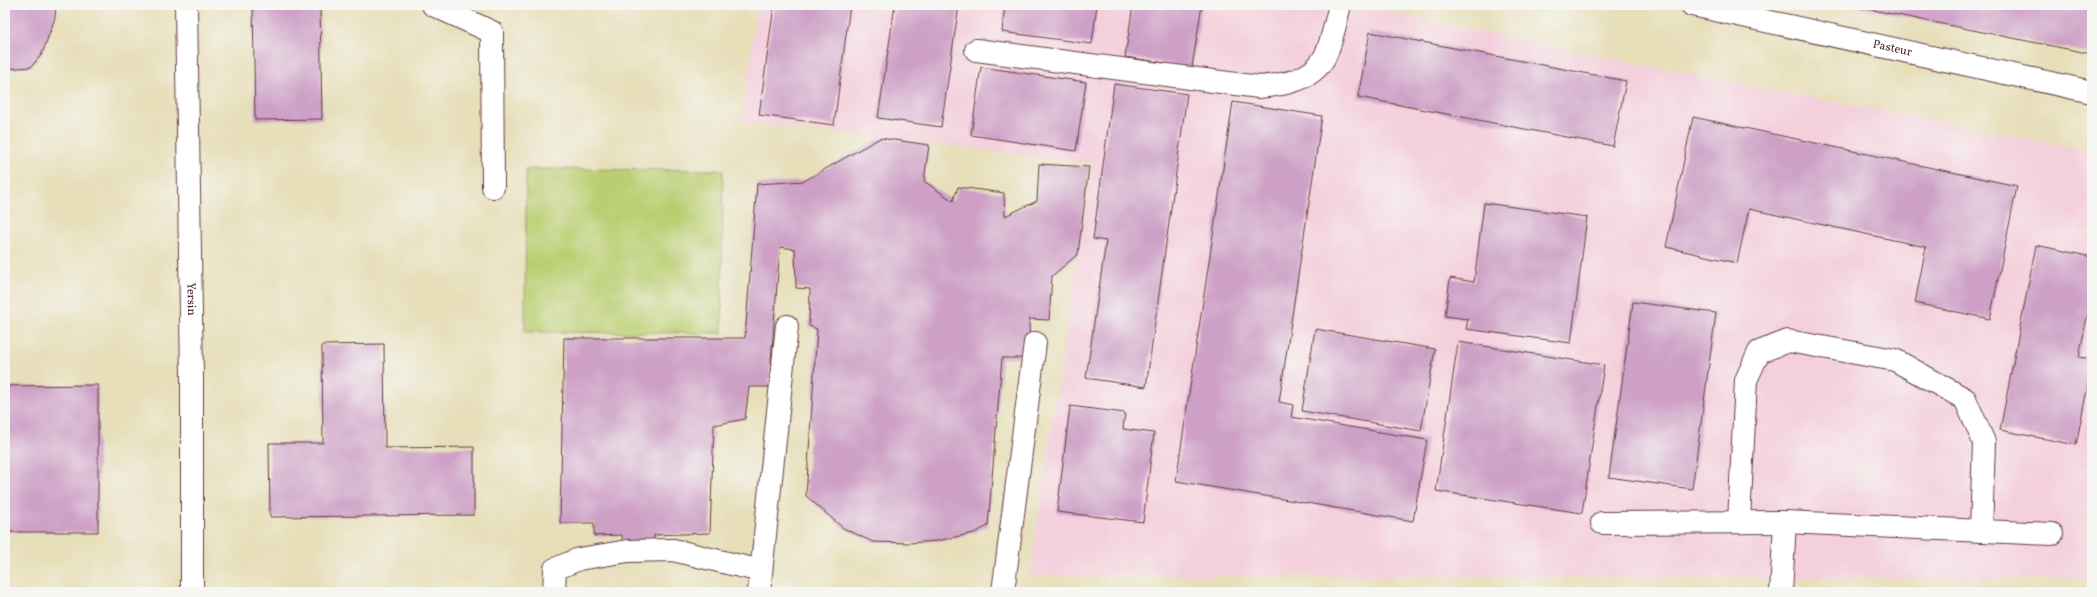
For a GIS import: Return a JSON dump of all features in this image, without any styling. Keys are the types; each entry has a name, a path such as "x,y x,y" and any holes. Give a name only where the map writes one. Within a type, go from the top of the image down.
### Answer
{"street":[{"name":"Yersin","path":"186,5 192,376 192,592"},
{"path":"434,5 492,32 493,187"},
{"path":"976,50 1259,87 1285,85 1308,74 1324,58 1340,5"},
{"name":"Pasteur","path":"1695,5 2092,92"},
{"path":"554,592 555,569 579,559 628,551 673,550 760,581 787,326"},
{"path":"1739,522 1746,380 1759,352 1788,341 1895,360 1965,399 1984,442 1981,531"},
{"path":"1003,592 1035,343"},
{"path":"1782,592 1785,522"},
{"path":"1602,523 1785,522 2052,534"}],"shaded area":[{"path":"757,5 1353,5 1647,66 2092,151 2092,579 1030,575 1059,375 1093,163 742,122"}],"green space":[{"path":"526,169 723,170 722,333 525,332"}],"building":[{"path":"5,5 56,5 55,18 42,54 31,67 5,69"},
{"path":"253,5 320,5 322,119 255,120"},
{"path":"774,5 850,5 834,125 759,115"},
{"path":"895,5 959,5 941,127 878,118"},
{"path":"1005,5 1097,5 1092,44 1002,32"},
{"path":"1133,5 1202,5 1192,67 1125,57"},
{"path":"1853,5 2092,5 2092,54 1853,6"},
{"path":"1370,32 1626,81 1613,146 1358,97"},
{"path":"981,67 1086,82 1076,151 971,135"},
{"path":"1114,84 1187,94 1146,387 1086,378 1106,241 1093,239"},
{"path":"1233,102 1322,116 1279,402 1293,405 1291,417 1427,440 1413,521 1176,481"},
{"path":"1693,117 2017,186 1990,319 1915,303 1926,247 1749,209 1737,263 1666,247"},
{"path":"880,138 929,145 924,181 953,201 958,187 1004,193 1005,216 1037,201 1039,164 1089,167 1078,254 1052,276 1049,320 1029,319 1030,358 1002,358 988,526 974,533 937,541 909,543 873,542 843,528 806,496 817,329 809,326 810,289 796,288 795,249 780,247 769,387 749,387 745,419 714,425 710,533 654,535 652,552 622,552 622,535 594,536 594,523 560,523 564,338 745,338 757,184 804,181"},
{"path":"1484,203 1587,217 1571,343 1466,329 1468,319 1445,316 1450,278 1474,282"},
{"path":"2036,245 2092,257 2092,292 2079,357 2092,359 2092,364 2076,445 2000,430"},
{"path":"1633,302 1716,313 1692,489 1609,477"},
{"path":"1315,329 1435,349 1421,431 1302,411"},
{"path":"1458,342 1604,365 1582,513 1436,491"},
{"path":"384,344 385,448 474,447 474,515 270,517 269,443 323,443 322,345"},
{"path":"98,385 98,532 5,532 5,386"},
{"path":"1070,406 1125,413 1123,429 1154,433 1143,522 1057,512"}]}
